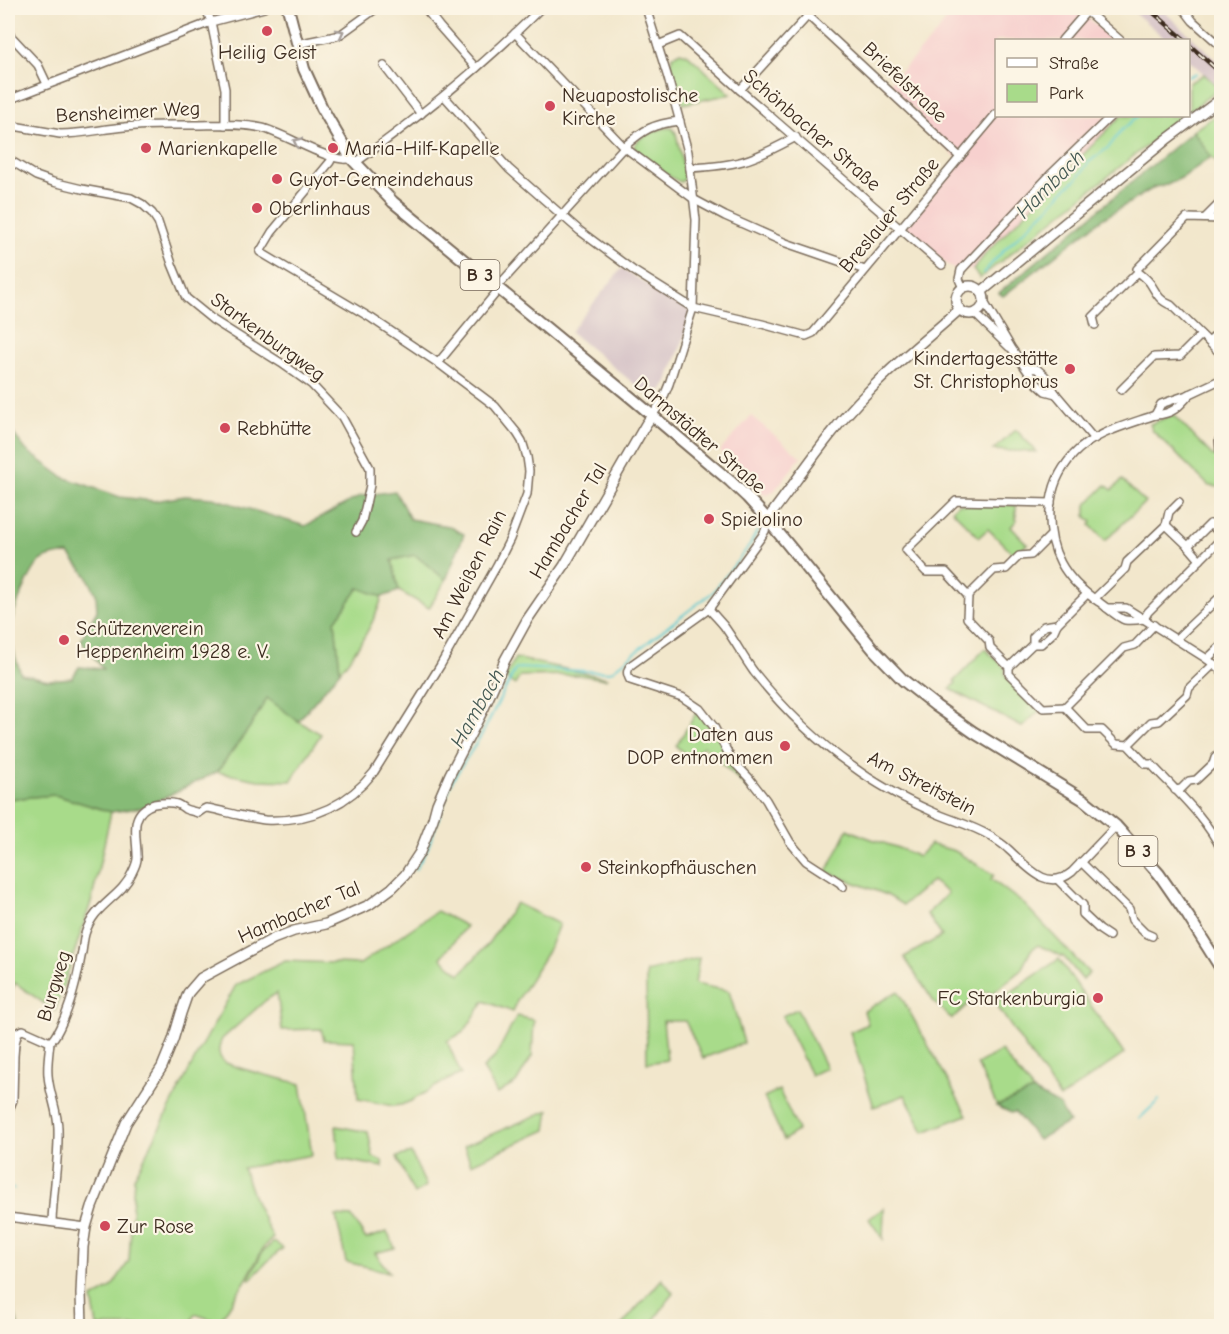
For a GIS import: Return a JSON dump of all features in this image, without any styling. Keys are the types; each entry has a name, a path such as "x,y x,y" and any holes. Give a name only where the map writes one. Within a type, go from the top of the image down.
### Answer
{"main road":[{"name":"Darmstädter Straße","path":"288,8 304,69 322,108 353,161 393,202 730,481 768,520 874,650 903,680 973,732 1084,800 1116,826 1159,874 1221,970"}],"street":[{"path":"206,8 225,89 225,125"},
{"path":"8,99 211,22 264,8"},
{"path":"297,44 342,34 377,8"},
{"path":"425,8 476,68"},
{"path":"353,161 444,96 541,8"},
{"path":"646,8 688,152 696,220 693,308 669,384 652,416"},
{"name":"Briefelstraße","path":"800,8 960,157"},
{"path":"740,90 815,8"},
{"path":"1183,8 1193,21 1221,47"},
{"path":"1063,39 1085,9 1119,39"},
{"path":"8,33 38,65 46,84"},
{"path":"516,33 624,147 695,200 786,243 865,270"},
{"name":"Schönbacher Straße","path":"658,45 680,36 942,265"},
{"path":"384,66 421,114"},
{"path":"444,96 509,169 562,216 614,258 693,308"},
{"path":"981,292 1166,140 1221,98"},
{"name":"Breslauer Straße","path":"693,308 806,336 813,333 995,115"},
{"path":"963,288 959,279 961,270 1052,173 1110,117"},
{"path":"438,363 495,294 500,284 624,147 651,127 680,122"},
{"name":"Bensheimer Weg","path":"8,126 69,134 135,125 238,125 279,133 332,158 353,161"},
{"path":"690,168 717,167 745,161 796,137"},
{"name":"Am Weißen Rain","path":"176,804 198,813 207,808 262,820 295,819 320,813 352,795 374,772 440,666 510,539 527,494 529,471 525,449 512,425 495,406 438,363 371,318 260,252 272,232 332,158"},
{"name":"Starkenburgweg","path":"8,159 36,176 53,182 131,198 152,213 159,222 174,270 186,298 213,320 312,385 342,417 370,468 370,485 366,504 362,521 356,532"},
{"path":"1205,218 1221,204"},
{"path":"1095,325 1093,317 1187,218 1221,219"},
{"path":"1138,272 1151,284 1152,290 1166,304 1171,305 1221,355"},
{"path":"984,303 974,313 966,313 957,305 957,296 963,288 971,286 981,292 984,303 1012,349 1042,389 1056,394"},
{"path":"843,887 806,861 790,842 766,800 732,760 714,727 700,709 682,697 630,680 627,675 628,669 709,609 762,536 772,513 815,454 867,393 908,352 960,309"},
{"path":"974,313 1012,349"},
{"path":"1209,342 1221,329"},
{"path":"1121,390 1154,357 1180,356 1201,335"},
{"path":"1027,368 1041,372 1045,376 1056,394 1094,439"},
{"path":"1144,619 1123,620 1091,597 1070,578 1054,549 1050,536 1054,483 1081,447 1094,439 1155,415 1178,409 1190,393 1221,379"},
{"name":"Hambacher Tal","path":"82,1326 83,1247 92,1207 126,1123 162,1067 188,993 201,978 273,939 294,931 326,924 369,905 405,875 420,852 450,774 484,708 505,660 527,620 564,566 652,416"},
{"path":"1221,438 1219,440 1221,453"},
{"path":"968,596 946,572 926,572 906,550 956,501 1051,503"},
{"path":"1154,625 1135,645 1124,648 1065,707 1043,708 1009,674 1009,667 1032,644 1041,644 1053,633 1057,624 1125,569 1127,562 1166,525 1168,512 1179,502"},
{"path":"1144,619 1148,612 1221,540 1210,524 1188,546"},
{"path":"1166,525 1200,560"},
{"path":"1009,667 990,648 989,641 967,618 968,596 994,570 1006,569 1019,556 1031,555 1050,536"},
{"path":"1176,639 1221,595"},
{"path":"1107,608 1126,608 1207,659 1221,671"},
{"name":"Am Streitstein","path":"709,609 753,671 794,717 853,767 893,792 931,811 987,834 1006,847 1032,871 1043,878 1058,880"},
{"path":"1207,659 1221,645"},
{"path":"1128,745 1151,722 1159,721 1214,664"},
{"path":"1065,707 1088,730 1102,730 1116,744 1128,745 1146,764 1151,764 1219,838 1221,851"},
{"path":"1175,790 1196,780 1214,764 1215,758 1221,751"},
{"name":"Burgweg","path":"51,1222 58,1122 48,1074 50,1042 64,1018 70,1001 90,921 123,886 135,865 138,857 135,826 141,813 157,803 176,804"},
{"path":"1109,936 1083,914 1083,905 1058,880 1064,878 1116,826"},
{"path":"1081,862 1129,909 1132,920 1145,933 1152,936"},
{"path":"8,1112 14,1101 14,1056 18,1032 23,1030 50,1042"},
{"path":"8,1216 86,1227"}],"shaded area":[{"path":"943,8 1076,8 1112,39 995,39 995,117 1120,117 986,253 973,270 955,270 904,228 961,161 915,122 921,116 888,85 950,16"},
{"path":"1129,8 1160,8 1221,64 1221,86 1219,88 1190,61 1190,39 1166,39"},
{"path":"622,268 665,297 692,309 683,341 664,389 647,394 570,332"},
{"path":"751,416 801,457 774,491 767,495 761,493 720,451"}],"green space":[{"path":"680,52 687,54 731,94 683,104 671,62 673,56"},
{"path":"1204,74 1219,88 1190,111 1190,82"},
{"path":"1221,111 1221,166 1211,157 1193,131"},
{"path":"1120,117 1183,117 980,278 973,270 986,253"},
{"path":"665,128 672,128 676,133 685,176 681,182 656,167 634,147 642,137"},
{"path":"1193,131 1211,157 1183,177 1167,185 1155,187 1102,219 1003,296 999,293"},
{"path":"1173,415 1213,456 1217,453 1221,457 1221,487 1209,486 1152,430 1150,424"},
{"path":"8,427 26,450 63,477 120,497 154,501 185,496 213,498 305,526 360,496 395,491 410,519 448,526 464,534 446,580 415,555 392,560 399,591 382,597 359,588 335,621 340,671 298,721 267,698 252,724 217,772 145,807 111,812 55,795 8,799","holes":["69,554 87,576 96,594 97,611 81,641 103,669 79,667 72,678 49,680 21,674 12,646 12,622 22,592 33,572 42,560"]},
{"path":"1016,430 1037,452 993,450"},
{"path":"1122,480 1145,502 1105,541 1090,525 1092,522 1086,516 1086,505 1106,485 1112,490"},
{"path":"958,504 1016,505 1016,521 1011,527 1027,544 1015,556 988,529 979,537 952,510"},
{"path":"415,555 446,580 429,608 399,591 392,560"},
{"path":"359,587 382,597 365,636 340,671 335,621"},
{"path":"985,649 1005,668 1005,675 1040,710 1022,727 950,689 956,683 954,681"},
{"path":"515,658 607,678 578,675 520,676 515,685 505,678"},
{"path":"267,697 298,721 321,734 291,781 258,780 217,772 252,724"},
{"path":"698,710 758,792 747,788 704,746 689,758 676,746"},
{"path":"55,795 111,812 92,899 55,1011 15,983 8,1000 8,799"},
{"path":"848,829 918,857 930,844 955,851 994,875 991,879 1025,905 1089,973 1083,980 1064,957 1038,945 1031,950 1021,970 994,992 981,992 952,1019 934,1002 904,957 942,936 927,914 948,893 932,881 903,905 887,895 827,872"},
{"path":"516,903 559,924 548,951 517,1001 513,1012 484,1001 464,1032 447,1041 461,1074 411,1101 393,1106 358,1099 354,1041 324,1040 321,1029 282,1030 277,993 222,1039 219,1051 224,1062 252,1072 301,1084 312,1155 243,1168 256,1204 273,1238 265,1245 219,1322 195,1314 190,1326 97,1326 92,1299 111,1288 129,1261 134,1178 198,1053 236,985 285,961 360,964 437,911 466,926 441,958 460,974 487,945"},
{"path":"699,958 695,984 729,991 744,1043 703,1058 685,1021 663,1021 667,1060 647,1063 646,972"},
{"path":"1059,959 1124,1054 1060,1098 995,1003"},
{"path":"898,991 967,1115 924,1132 905,1095 874,1107 850,1032 868,1024 864,1011"},
{"path":"797,1009 826,1068 811,1075 782,1016"},
{"path":"517,1016 534,1020 532,1056 516,1083 497,1094 483,1068 495,1057"},
{"path":"1001,1051 1033,1091 997,1106 977,1064"},
{"path":"779,1090 798,1130 784,1140 764,1097"},
{"path":"1033,1091 1059,1105 1069,1122 1038,1140 1015,1112 1011,1113 996,1106"},
{"path":"549,1110 546,1130 471,1164 464,1146"},
{"path":"336,1126 368,1132 373,1157 382,1161 383,1167 339,1159"},
{"path":"411,1153 426,1186 414,1194 397,1157"},
{"path":"884,1208 883,1239 869,1219"},
{"path":"336,1216 352,1217 366,1239 387,1232 395,1248 375,1253 389,1272 346,1262"},
{"path":"274,1242 283,1248 250,1280 263,1251"},
{"path":"662,1279 673,1293 650,1326 621,1326"},
{"path":"8,1284 18,1326 8,1326"}],"waterway":[{"name":"Hambach","path":"1190,76 1196,73"},
{"name":"Hambach","path":"983,273 1077,179 1089,162 1109,147 1121,131 1137,117"},
{"name":"Hambach","path":"415,870 427,850 452,781 482,734 515,670 518,668 610,672 713,592 750,545 757,531"},
{"path":"1139,1119 1159,1100"},
{"path":"8,1188 14,1189"}],"railway":[{"path":"1148,8 1184,39"},
{"path":"1190,46 1222,74"}],"place":[{"name":"Heilig Geist","path":"267,31"},
{"name":"Neuapostolische Kirche","path":"550,106"},
{"name":"Marienkapelle","path":"146,148"},
{"name":"Maria-Hilf-Kapelle","path":"333,148"},
{"name":"Guyot-Gemeindehaus","path":"277,179"},
{"name":"Oberlinhaus","path":"257,208"},
{"name":"Kindertagesstätte St. Christophorus","path":"1070,369"},
{"name":"Rebhütte","path":"225,428"},
{"name":"Spielolino","path":"709,519"},
{"name":"Schützenverein Heppenheim 1928 e. V.","path":"64,640"},
{"name":"Daten aus DOP entnommen","path":"785,746"},
{"name":"Steinkopfhäuschen","path":"586,867"},
{"name":"FC Starkenburgia","path":"1098,998"},
{"name":"Zur Rose","path":"105,1226"}]}
